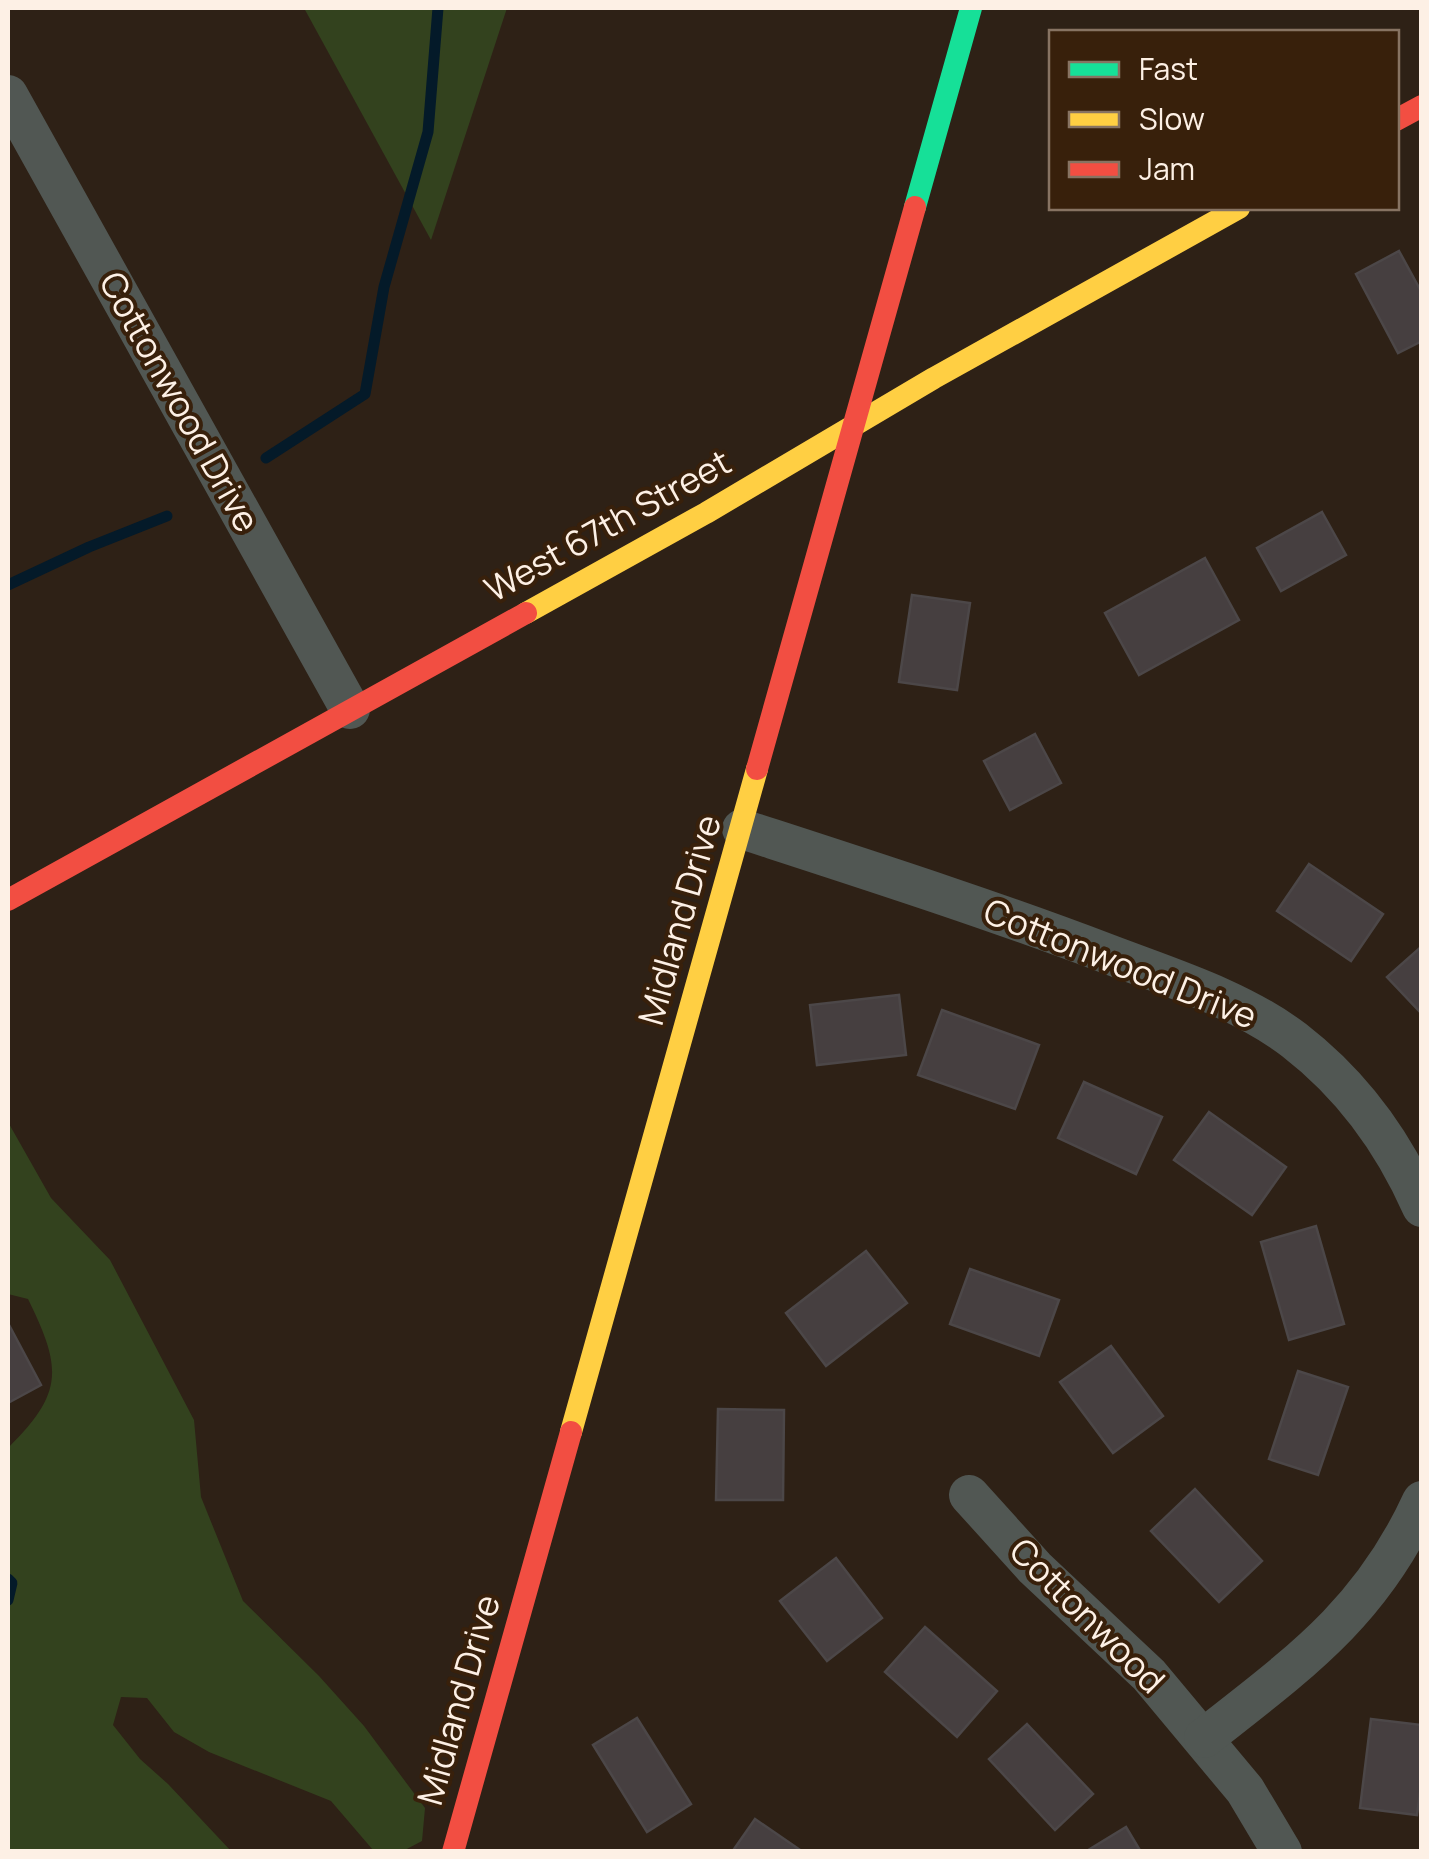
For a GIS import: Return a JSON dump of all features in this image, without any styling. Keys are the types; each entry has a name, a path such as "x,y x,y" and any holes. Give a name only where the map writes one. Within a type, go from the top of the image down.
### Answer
{"street":[{"name":"Midland Drive","path":"453,1852 971,8"},
{"name":"Cottonwood Drive","path":"8,95 350,709"},
{"path":"1399,118 1422,106"},
{"name":"West 67th Street","path":"8,900 706,513 1235,210"},
{"name":"Cottonwood Drive","path":"742,829 1010,917 1190,985 1259,1018 1291,1038 1349,1090 1394,1152 1422,1207"},
{"name":"Cottonwood","path":"969,1496 1035,1568 1149,1675 1204,1738"},
{"path":"1282,1852 1245,1790 1204,1738 1313,1652 1360,1604 1383,1572 1422,1501"}],"green space":[{"path":"304,8 507,8 431,240"},
{"path":"8,1122 51,1198 110,1260 194,1420 201,1497 243,1601 364,1726 425,1808 422,1841 403,1851 373,1850 331,1801 209,1752 174,1732 147,1698 121,1697 113,1725 140,1759 231,1851 8,1851 8,1448 40,1411 52,1379 47,1344 28,1299 8,1294"}],"building":[{"path":"1399,251 1422,293 1422,341 1398,353 1356,274"},
{"path":"1322,512 1346,555 1281,591 1257,548"},
{"path":"1205,558 1239,620 1139,675 1105,613"},
{"path":"912,595 970,603 957,690 899,682"},
{"path":"1035,734 1061,783 1010,810 984,761"},
{"path":"1309,864 1383,914 1351,961 1277,911"},
{"path":"1422,946 1422,1014 1387,977"},
{"path":"899,995 906,1055 817,1065 810,1005"},
{"path":"942,1010 1039,1045 1015,1109 918,1075"},
{"path":"1084,1082 1162,1117 1136,1174 1058,1138"},
{"path":"1209,1112 1286,1167 1252,1215 1174,1160"},
{"path":"1316,1226 1344,1324 1289,1340 1261,1242"},
{"path":"866,1251 907,1303 826,1366 786,1313"},
{"path":"970,1269 1059,1300 1039,1356 950,1324"},
{"path":"8,1323 41,1385 8,1403"},
{"path":"1111,1346 1163,1416 1113,1453 1060,1382"},
{"path":"1298,1371 1348,1387 1318,1475 1269,1459"},
{"path":"718,1409 784,1410 783,1500 716,1500"},
{"path":"1195,1489 1262,1561 1219,1602 1151,1531"},
{"path":"836,1558 882,1618 827,1661 780,1601"},
{"path":"925,1627 997,1691 957,1737 885,1672"},
{"path":"637,1718 691,1804 647,1832 593,1745"},
{"path":"1371,1719 1422,1725 1417,1815 1360,1808"},
{"path":"1027,1724 1093,1794 1055,1830 989,1759"},
{"path":"755,1819 803,1852 732,1852"},
{"path":"1126,1827 1141,1852 1085,1852"}],"waterway":[{"path":"266,458 365,394 384,287 428,132 438,8"},
{"path":"8,585 167,516"},
{"path":"8,1579 12,1583 8,1600"}],"traffic: fast":[{"path":"915,207 971,8"}],"traffic: slow":[{"path":"526,613 1235,210"},
{"path":"571,1432 757,769"}],"traffic: jam":[{"path":"1399,118 1422,106"},
{"path":"757,769 915,207"},
{"path":"8,900 526,613"},
{"path":"453,1852 571,1432"}]}
